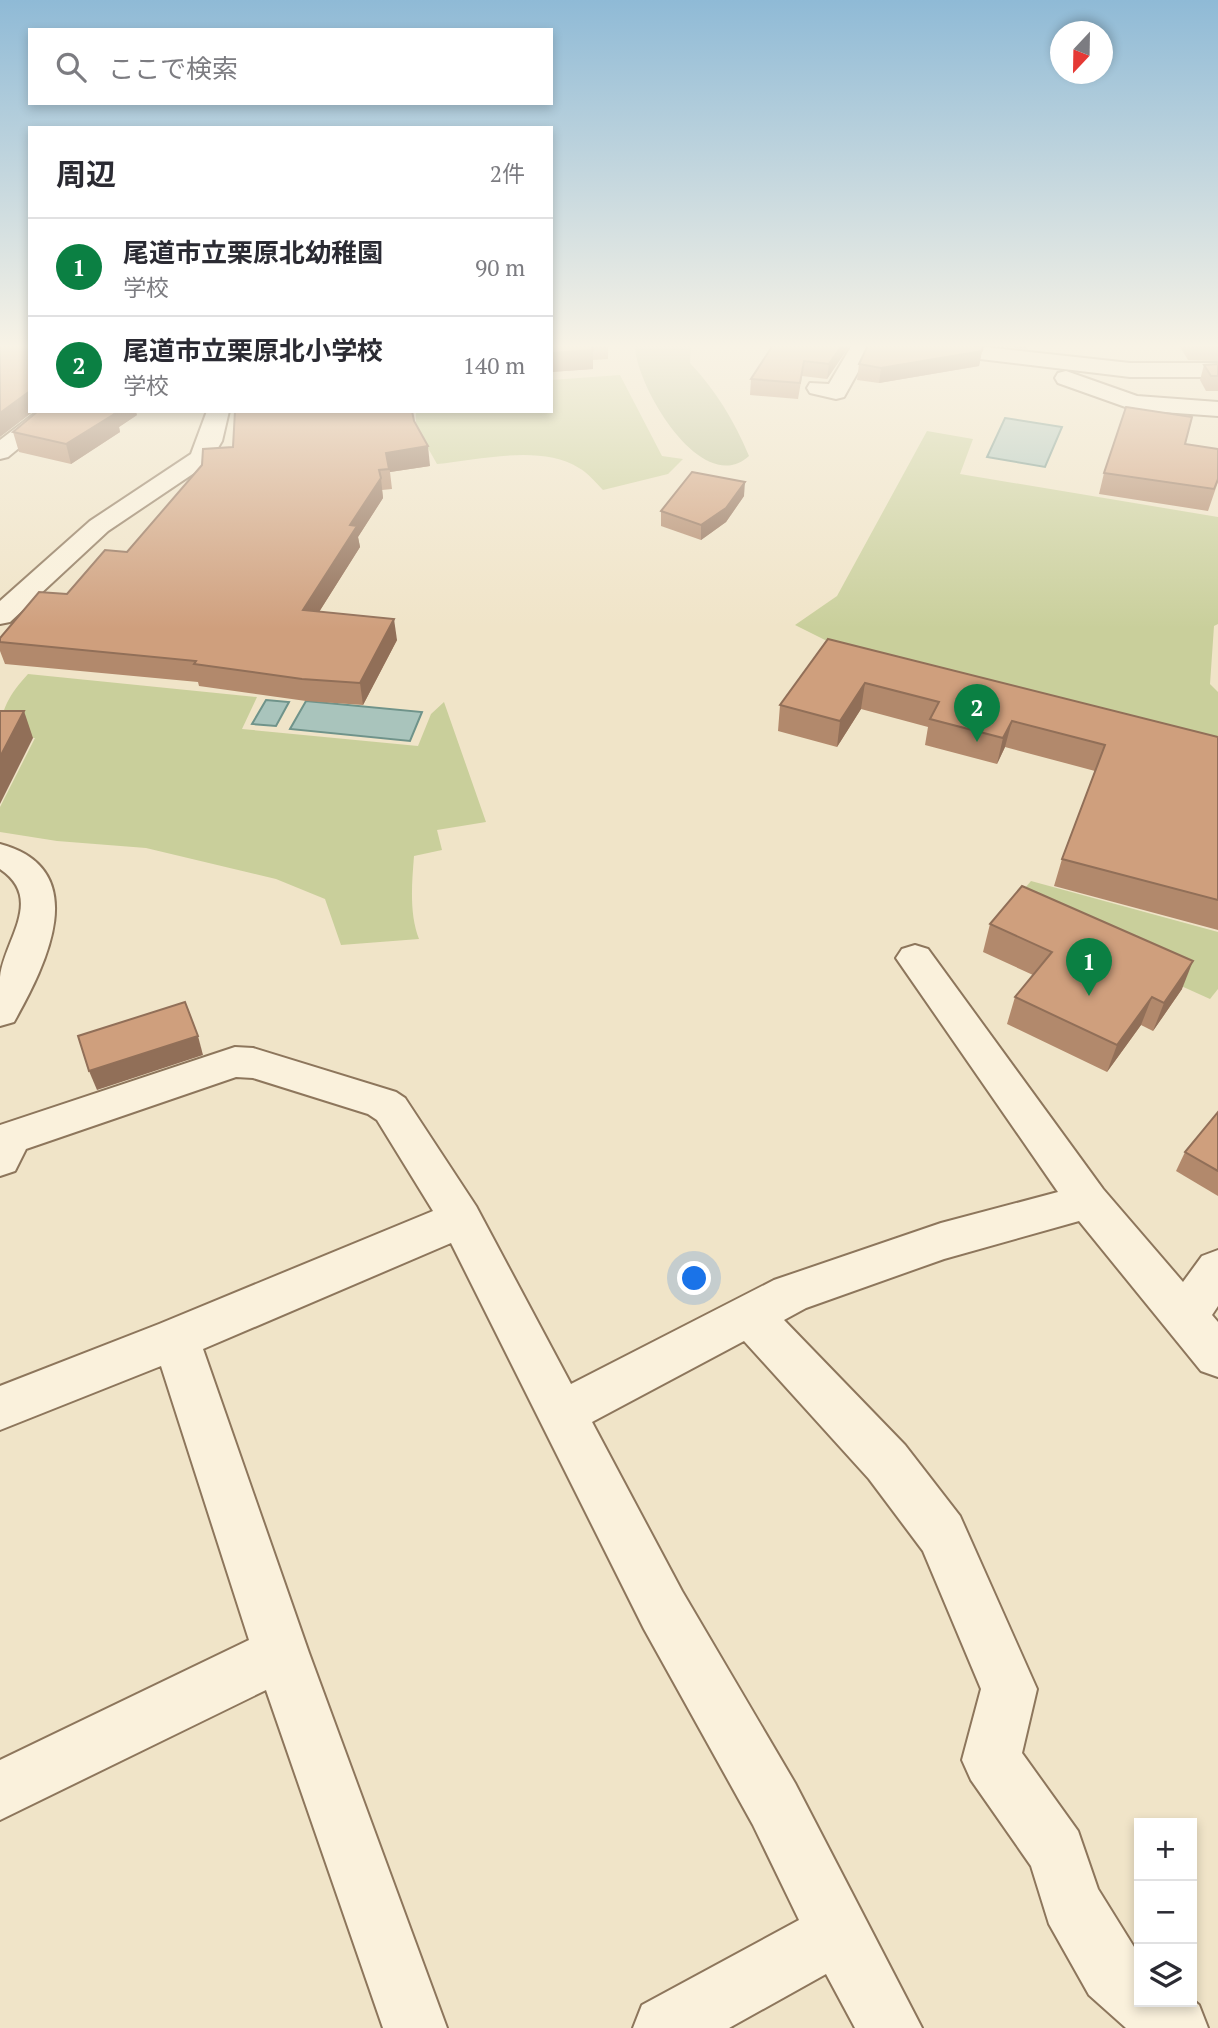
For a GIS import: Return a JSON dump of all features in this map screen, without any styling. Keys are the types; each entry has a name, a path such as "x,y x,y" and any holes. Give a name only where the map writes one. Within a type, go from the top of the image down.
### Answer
{"street":[{"path":"0,616 99,526 201,458 210,440"},
{"path":"0,855 12,860 34,882 38,898 33,936 17,979 0,1012"},
{"path":"915,958 1088,1201 1218,1356"},
{"path":"0,1159 11,1138 219,1065 253,1063 382,1102 391,1109 461,1219 663,1610 774,1804 838,1933 890,2028"},
{"path":"561,1414 751,1317 790,1294 941,1241 1088,1201"},
{"path":"0,1408 176,1339 461,1219"},
{"path":"1184,1318 1218,1269"},
{"path":"751,1317 887,1462 942,1534 1009,1689 991,1760 1057,1852 1071,1902 1111,1973 1134,1993"},
{"path":"176,1339 281,1653 415,2028"},
{"path":"0,1791 281,1653"},
{"path":"665,2028 838,1933"},
{"path":"1151,2007 1176,2028"}],"green space":[{"path":"423,440 654,440 662,456 683,459 668,474 603,490 579,468 547,457 490,457 437,464"},
{"path":"682,440 741,440 749,456 731,465 711,462"},
{"path":"922,440 973,440 960,474 1218,517 1218,624 1214,626 1210,684 1218,692 1218,761 827,641 795,625 837,596"},
{"path":"28,674 257,697 242,729 418,746 431,714 444,702 486,822 437,830 442,850 414,856 412,908 419,939 341,945 325,899 276,879 146,848 57,841 0,832 0,807 35,738 0,737 7,703"},
{"path":"1031,881 1218,932 1218,989 1210,999 1008,908"}],"water":[{"path":"995,440 1057,440 1045,467 987,457"},
{"path":"266,700 289,702 276,726 252,724"},
{"path":"306,701 422,712 410,741 290,729"}],"building":[{"path":"47,440 73,440 66,444"},
{"path":"233,440 424,440 428,446 386,453 389,469 379,470 381,478 350,525 357,526 303,610 394,619 360,683 302,679 194,664 196,661 0,642 0,638 39,592 67,594 105,550 127,552 202,465 203,449 233,447"},
{"path":"1115,440 1186,440 1185,444 1218,449 1218,479 1214,489 1104,473"},
{"path":"692,472 745,482 726,508 701,525 661,511"},
{"path":"828,639 1218,737 1218,900 1062,859 1105,745 1012,721 1003,738 930,719 939,702 865,683 840,721 780,705"},
{"path":"0,711 24,711 0,757"},
{"path":"1022,886 1193,961 1164,1003 1152,997 1117,1045 1015,997 1052,952 990,924"},
{"path":"185,1002 198,1036 89,1071 78,1036"},
{"path":"1218,1112 1218,1171 1185,1152"}],"place":[{"name":"尾道市立栗原北小学校","path":"977,742"},
{"name":"尾道市立栗原北幼稚園","path":"1089,996"}]}
